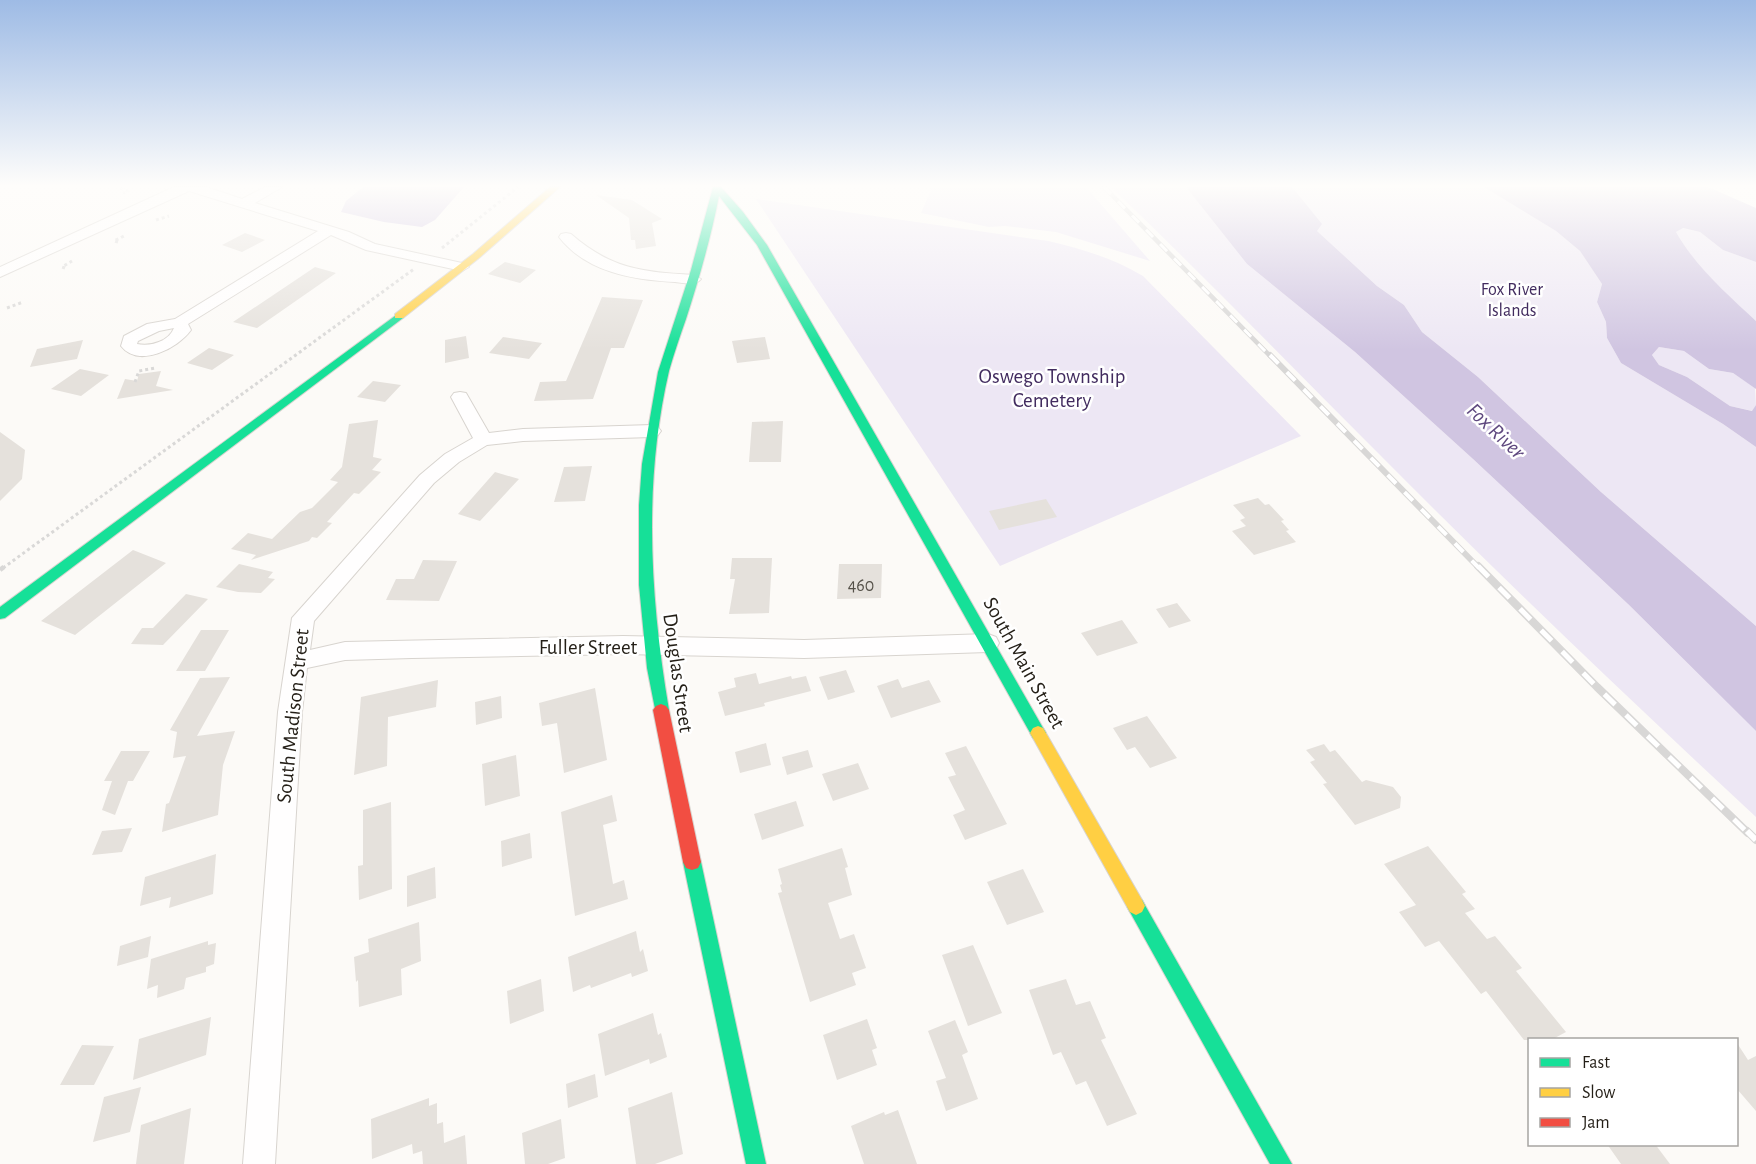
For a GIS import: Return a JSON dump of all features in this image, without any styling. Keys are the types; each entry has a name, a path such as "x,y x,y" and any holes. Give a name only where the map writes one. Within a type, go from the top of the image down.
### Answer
{"street":[{"path":"0,273 69,241"},
{"path":"179,323 311,241"},
{"path":"358,241 371,247 462,267"},
{"path":"421,241 454,245 476,256"},
{"path":"0,614 493,241"},
{"path":"570,241 584,255 609,268 645,276 694,279"},
{"name":"Douglas Street","path":"704,241 694,279 662,377 652,431 645,496 643,558 651,647 663,725 756,1164"},
{"name":"South Main Street","path":"759,241 1282,1164"},
{"path":"417,274 440,262 454,245"},
{"path":"460,397 483,440"},
{"name":"South Madison Street","path":"260,1164 290,712 303,618 428,479 452,458 483,440 523,435 652,431"},
{"name":"Fuller Street","path":"296,662 345,651 600,645 804,649 988,643"}],"path":[{"path":"454,245 458,241"},
{"path":"65,267 62,267 72,261"},
{"path":"0,570 417,274"},
{"path":"8,308 22,302"},
{"path":"135,382 139,371 155,368"}],"green space":[{"name":"Oswego Township Cemetery","path":"784,241 1049,241 1109,259 1143,276 1301,436 1000,566"},
{"path":"1086,241 1133,241 1150,261"},
{"path":"1166,241 1229,241 1247,264 1355,352 1628,604 1756,731 1756,817 1473,548"},
{"name":"Fox River Islands","path":"1328,241 1568,241 1580,251 1602,284 1597,302 1606,322 1607,338 1621,363 1723,424 1756,447 1756,626 1601,492 1478,377 1422,332 1404,305 1377,286"},
{"path":"1682,241 1712,241 1723,250 1756,262 1756,321 1702,268"},
{"path":"1659,347 1684,351 1709,369 1733,373 1755,388 1756,405 1753,411 1730,406 1687,377 1659,365 1652,355"}],"water":[{"name":"Fox River","path":"1229,241 1328,241 1377,286 1404,305 1422,332 1478,377 1601,492 1756,626 1756,731 1628,604 1473,459 1355,352 1247,264"},
{"path":"1568,241 1682,241 1702,268 1756,321 1756,389 1733,373 1709,369 1684,351 1659,347 1652,355 1659,365 1687,377 1730,406 1752,411 1756,405 1756,447 1723,424 1621,363 1607,338 1606,322 1597,302 1602,284 1580,251"},
{"path":"1712,241 1756,241 1756,262 1723,250"}],"building":[{"path":"229,241 262,241 242,252 222,245"},
{"path":"635,241 655,241 656,246 636,249"},
{"path":"505,262 536,270 520,283 488,274"},
{"path":"315,267 336,273 257,328 233,322"},
{"path":"602,297 643,300 624,348 611,348 593,399 534,401 540,382 566,381"},
{"path":"466,336 469,358 445,363 445,340"},
{"path":"503,337 542,343 529,359 489,353"},
{"path":"765,337 770,359 737,363 732,341"},
{"path":"83,340 77,359 30,367 37,349"},
{"path":"209,348 234,355 212,370 187,363"},
{"path":"80,369 109,375 81,396 51,389"},
{"path":"161,371 156,386 173,390 117,399 125,379 137,381 139,374"},
{"path":"373,381 401,385 385,402 357,397"},
{"path":"378,420 373,457 382,459 372,470 381,472 359,494 354,493 327,522 332,523 317,538 312,537 309,541 251,560 256,555 231,549 248,533 272,539 300,512 312,508 338,482 330,480 342,467 349,424"},
{"path":"783,421 781,462 749,462 752,422"},
{"path":"0,432 25,450 22,479 0,501"},
{"path":"592,466 585,501 554,502 564,467"},
{"path":"495,472 519,479 480,521 458,514"},
{"path":"1258,498 1265,505 1269,504 1284,520 1281,521 1289,530 1286,531 1296,542 1254,555 1232,531 1246,526 1240,520 1245,518 1233,505"},
{"path":"1046,499 1057,517 999,530 989,511"},
{"path":"133,550 166,563 75,635 41,621"},
{"path":"732,558 772,558 769,613 729,614 735,579 730,579"},
{"path":"423,560 457,561 439,601 386,600 396,579 414,579"},
{"path":"239,564 273,572 268,578 275,579 261,593 238,592 216,587"},
{"path":"839,564 882,564 881,598 837,599"},
{"path":"186,594 208,599 163,645 131,644 142,628 153,628"},
{"path":"1177,603 1191,621 1169,628 1156,609"},
{"path":"1122,620 1138,643 1097,656 1081,633"},
{"path":"201,630 229,630 205,671 176,671"},
{"path":"846,670 855,692 828,700 819,677"},
{"path":"756,673 759,684 791,676 792,679 806,676 811,691 725,716 718,692 736,687 734,678"},
{"path":"230,677 197,736 235,731 223,765 218,815 162,832 166,804 169,803 186,756 173,758 177,732 170,730 200,678"},
{"path":"898,679 902,688 929,680 941,702 891,718 877,686"},
{"path":"438,680 436,707 388,717 387,766 354,775 361,697"},
{"path":"595,688 607,760 564,773 557,723 542,726 539,703"},
{"path":"501,696 502,718 476,725 475,702"},
{"path":"1147,716 1177,758 1150,768 1135,747 1127,750 1113,728"},
{"path":"766,743 771,765 740,773 735,752"},
{"path":"1324,744 1330,752 1335,750 1362,782 1366,780 1393,787 1401,797 1400,808 1355,825 1323,784 1327,783 1310,762 1315,760 1306,750"},
{"path":"966,746 1007,824 965,840 953,815 965,810 948,777 956,775 945,753"},
{"path":"808,750 813,767 787,775 782,757"},
{"path":"121,751 150,751 133,781 128,781 115,815 102,810 112,781 104,781"},
{"path":"516,755 520,796 485,806 482,764"},
{"path":"858,763 869,789 833,801 822,774"},
{"path":"612,795 617,821 603,825 613,884 624,880 628,899 575,916 561,812"},
{"path":"796,801 804,826 762,840 754,814"},
{"path":"391,802 392,889 359,900 358,866 363,865 363,810"},
{"path":"132,828 122,852 92,855 102,831"},
{"path":"530,833 532,858 502,867 501,841"},
{"path":"1428,846 1466,892 1462,894 1475,909 1465,913 1487,939 1495,936 1522,968 1516,971 1566,1032 1555,1038 1524,1040 1486,991 1481,994 1439,941 1425,947 1399,912 1416,905 1384,864"},
{"path":"842,848 848,867 845,868 852,895 828,903 840,939 854,934 866,968 852,973 856,985 810,1002 778,893 782,892 780,885 782,884 778,869"},
{"path":"216,854 213,894 169,908 171,897 140,906 145,877"},
{"path":"435,867 436,898 407,907 407,876"},
{"path":"1023,869 1044,912 1007,925 987,882"},
{"path":"419,922 421,961 401,969 402,995 359,1007 354,957 369,952 368,939"},
{"path":"636,931 640,952 643,949 648,971 632,977 631,973 591,988 590,985 573,992 568,957"},
{"path":"151,936 148,957 117,966 120,946"},
{"path":"208,941 208,945 216,943 214,964 206,967 206,972 186,978 184,989 157,998 158,985 147,989 151,959"},
{"path":"973,945 1002,1013 968,1026 942,955"},
{"path":"541,979 544,1011 510,1024 507,991"},
{"path":"1066,979 1076,1005 1090,1001 1106,1038 1101,1040 1137,1114 1107,1126 1086,1081 1076,1085 1061,1052 1053,1055 1029,990"},
{"path":"653,1013 658,1035 661,1033 667,1057 650,1064 649,1059 605,1076 598,1034"},
{"path":"211,1017 206,1055 133,1080 139,1039"},
{"path":"867,1019 877,1048 872,1050 877,1065 837,1080 823,1035"},
{"path":"955,1020 968,1052 962,1055 978,1099 946,1111 936,1081 946,1078 928,1031"},
{"path":"82,1045 114,1046 94,1085 60,1085"},
{"path":"1738,1045 1748,1060 1756,1056 1756,1111 1738,1090"},
{"path":"595,1074 598,1097 568,1108 566,1084"},
{"path":"141,1087 130,1132 93,1142 104,1097"},
{"path":"672,1092 683,1154 655,1164 636,1164 628,1108"},
{"path":"429,1098 429,1106 437,1103 437,1124 443,1122 444,1143 465,1135 467,1164 423,1164 422,1151 413,1154 412,1144 372,1159 371,1119"},
{"path":"191,1108 184,1164 136,1164 141,1125"},
{"path":"898,1110 917,1164 864,1164 851,1126 884,1112 885,1115"},
{"path":"561,1119 565,1158 548,1164 525,1164 522,1133"},
{"path":"1608,1146 1656,1146 1670,1164 1621,1164"}],"railway":[{"path":"1157,241 1271,357"},
{"path":"1270,355 1479,568"},
{"path":"1478,566 1597,687 1748,833"},
{"path":"1747,831 1756,840"}],"traffic: fast":[{"path":"661,710 654,668 646,585 645,505 648,464 664,372 704,241"},
{"path":"759,241 1038,733"},
{"path":"0,614 399,316"},
{"path":"692,862 756,1164"},
{"path":"1136,906 1282,1164"}],"traffic: slow":[{"path":"399,316 493,241"},
{"path":"1038,733 1136,906"}],"traffic: jam":[{"path":"661,710 692,862"}]}
